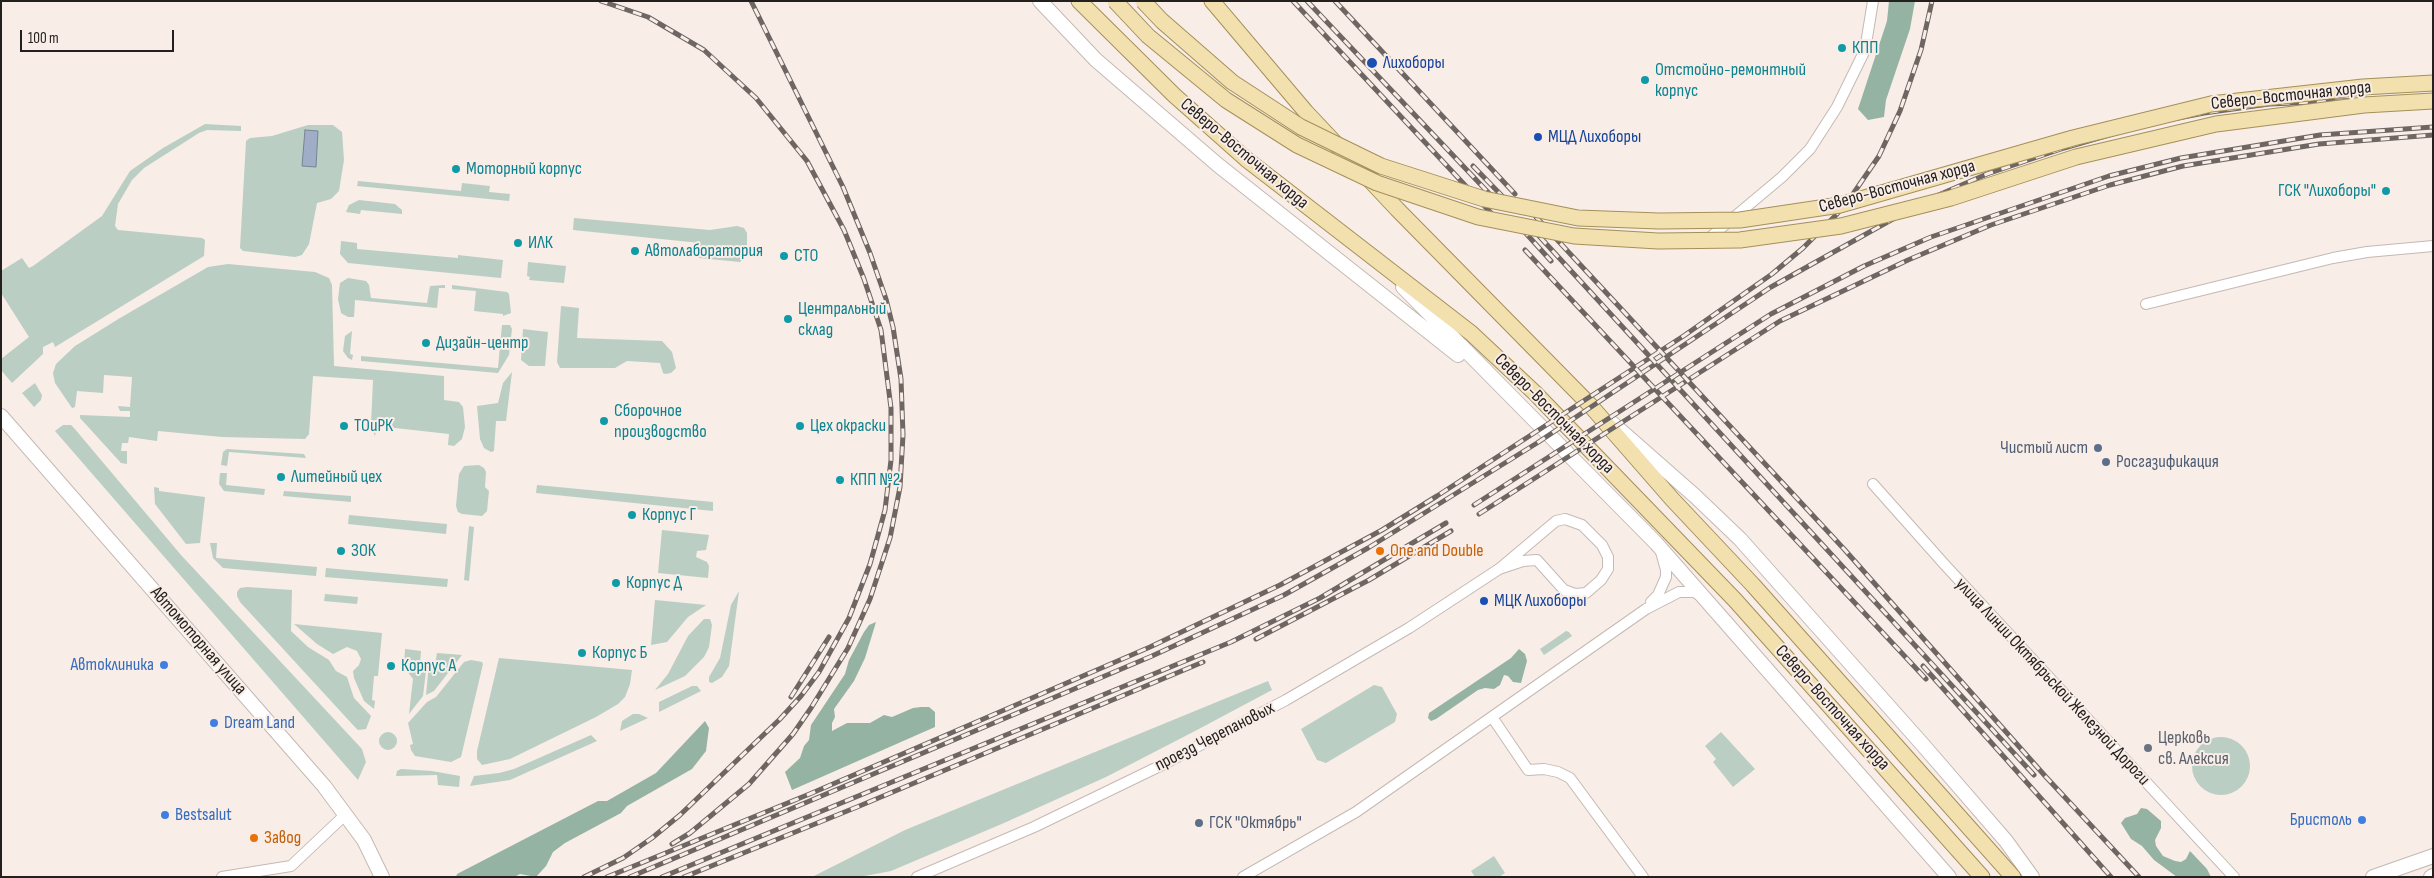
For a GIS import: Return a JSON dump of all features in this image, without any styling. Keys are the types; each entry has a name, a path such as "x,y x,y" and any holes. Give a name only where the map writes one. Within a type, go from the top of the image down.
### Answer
{"main road":[{"path":"1040,1 1096,60 1218,165 1524,410"},
{"name":"Северо-Восточная хорда","path":"1079,1 1175,96 1246,159 1471,333 1592,449 1735,600 1982,877"},
{"name":"Северо-Восточная хорда","path":"1115,1 1148,36 1226,100 1297,145 1377,183 1478,217 1574,236 1658,241 1740,240 1841,226 1951,198 2076,157 2216,124 2364,105 2433,101"},
{"name":"Северо-Восточная хорда","path":"1144,1 1162,20 1232,82 1301,127 1381,166 1484,200 1578,218 1659,221 1740,220 1840,205 2072,138 2211,104 2363,87 2433,83"},
{"name":"Северо-Восточная хорда","path":"1212,3 1312,119 1423,236 1590,405 1672,499 1753,585 1950,804 2013,877"},
{"path":"1375,257 1456,343 1656,543 1949,877"},
{"path":"1590,405 1647,452 1740,539 2006,841 2032,877"},
{"name":"Автомоторная улица","path":"1,416 324,786 364,840 382,877"},
{"path":"2373,877 2433,856"}],"street":[{"path":"1708,240 1782,177 1810,149 1837,107 1865,50 1873,1"},
{"path":"2146,304 2333,258 2366,252 2433,246"},
{"name":"улица Линии Октябрьской Железной Дороги","path":"1873,484 2231,875"},
{"path":"1564,519 1582,525 1602,545 1608,557 1608,568 1601,580 1586,593 1564,590 1537,560 1523,561 1499,569 1550,526 1564,519"},
{"path":"1646,609 1658,595 1666,578 1664,557 1656,543"},
{"name":"проезд Черепановых","path":"917,877 1034,827 1257,716 1358,659 1499,569"},
{"path":"1243,877 1356,812 1646,609 1679,592 1694,592 1705,598"},
{"path":"1492,717 1528,770 1544,769 1558,772 1570,778 1643,877"},
{"path":"222,877 291,866 346,814"}],"green space":[{"path":"1889,1 1915,1 1910,29 1886,100 1884,117 1868,120 1858,109 1887,21"},
{"path":"205,124 241,126 241,131 207,130 199,133 144,168 132,180 118,204 115,226 118,230 202,238 205,240 204,256 55,347 53,342 43,347 43,354 12,383 1,370 1,359 29,337 1,293 1,271 22,258 29,268 33,266 102,216 130,171 163,148"},
{"path":"308,125 333,125 342,132 344,160 339,191 331,199 317,203 309,244 302,255 295,257 243,251 240,248 246,141 250,138 272,136"},
{"path":"358,181 461,191 462,183 490,186 489,192 510,194 509,201 357,186"},
{"path":"359,200 395,204 402,210 402,214 361,210 360,214 346,212 349,205"},
{"path":"574,218 710,230 737,226 744,228 747,233 747,256 740,262 699,258 700,243 573,230"},
{"path":"341,241 357,243 357,249 458,258 458,255 503,260 501,278 348,263 340,254"},
{"path":"528,262 566,266 564,283 529,280 530,277 527,276"},
{"path":"228,264 315,272 329,278 332,285 334,366 444,376 444,400 459,402 463,407 465,427 462,439 454,446 448,445 449,434 377,426 375,436 371,425 373,380 313,376 309,434 305,439 222,437 158,431 157,441 129,437 128,443 122,443 121,451 127,451 127,464 121,463 80,418 80,415 130,417 130,411 120,411 118,406 130,407 132,377 104,375 103,393 77,391 75,407 72,408 55,383 53,373 56,364 75,346 120,318 208,267"},
{"path":"348,278 366,281 369,285 371,298 427,303 430,286 445,285 445,288 439,288 437,308 355,300 354,317 348,317 341,313 338,299 340,283"},
{"path":"452,285 507,292 509,294 511,313 503,316 503,314 474,311 476,291 452,289"},
{"path":"561,306 579,308 577,338 662,341 672,352 676,368 671,373 665,374 660,363 627,361 615,368 560,368 557,362"},
{"path":"502,325 510,325 512,329 509,355 498,373 361,361 361,356 498,368"},
{"path":"523,329 548,332 545,366 529,366 521,360"},
{"path":"352,331 350,354 353,355 352,360 343,351 345,336"},
{"path":"512,372 506,421 496,421 494,451 491,452 484,448 480,439 477,406 498,403 503,383"},
{"path":"35,383 42,395 41,400 34,407 22,393"},
{"path":"63,425 71,425 74,428 181,555 362,749 366,762 358,780 55,431"},
{"path":"227,449 304,454 306,458 229,452 227,466 221,465 223,452"},
{"path":"479,465 486,472 485,487 489,491 487,511 482,516 462,514 458,512 456,506 459,474 464,466"},
{"path":"220,473 227,473 226,485 265,489 264,495 224,491 219,484"},
{"path":"537,485 713,502 713,511 536,493"},
{"path":"154,487 159,488 159,491 205,497 200,543 186,544 155,504"},
{"path":"284,491 351,496 351,502 283,496"},
{"path":"349,515 447,524 446,534 348,524"},
{"path":"469,526 474,527 469,581 464,580"},
{"path":"662,530 709,535 706,550 697,551 696,557 707,562 709,566 708,578 658,573"},
{"path":"210,543 217,543 216,558 317,567 316,576 223,568 213,558"},
{"path":"326,568 448,579 447,587 325,577"},
{"path":"240,588 292,590 291,631 308,647 329,660 336,671 347,677 354,698 371,716 366,729 358,730 353,725 240,602 237,592"},
{"path":"739,591 729,666 722,677 712,683 709,682 709,677 720,658 731,605"},
{"path":"325,594 358,597 357,604 324,601"},
{"path":"655,600 706,605 688,617 667,642 651,645"},
{"path":"704,619 710,619 712,625 709,647 704,657 685,676 655,690 668,674 688,636"},
{"path":"876,622 865,658 854,681 834,709 835,717 832,723 832,731 847,723 870,723 884,715 892,717 913,708 921,707 929,707 935,712 935,727 792,790 785,772 800,758 804,746 809,740 811,725 845,674 849,660 864,632 869,625"},
{"path":"294,624 382,633 378,676 374,676 372,700 375,701 374,709 364,701 354,678 353,671 359,665 361,659 357,651 347,647 333,654 317,644"},
{"path":"1566,631 1572,636 1544,655 1540,649"},
{"path":"405,649 421,651 420,663 427,663 423,696 409,714 413,679 404,667"},
{"path":"1519,649 1525,654 1527,661 1521,683 1513,682 1508,676 1504,675 1500,685 1494,689 1485,688 1478,690 1436,719 1431,721 1428,718 1429,713 1511,658"},
{"path":"437,653 462,655 434,691 426,695 429,664 435,664"},
{"path":"499,658 632,670 630,684 625,697 618,704 596,717 510,759 482,765 477,759 477,751"},
{"path":"471,660 482,662 483,664 461,757 451,762 415,756 411,750 410,745 413,744 408,723 427,702 436,697 464,662"},
{"path":"1268,681 1272,690 1106,777 1004,823 891,871 859,877 812,877 905,830"},
{"path":"1374,685 1382,687 1397,714 1395,722 1326,763 1317,760 1301,729"},
{"path":"692,686 697,686 701,691 659,712 659,702"},
{"path":"633,714 639,714 648,718 620,731 622,721"},
{"path":"705,721 709,728 706,751 692,769 627,806 621,813 565,843 553,852 546,866 536,877 520,874 514,877 456,877 457,874 598,801 607,801 656,773"},
{"path":"388,732 394,735 397,741 394,747 388,750 382,747 379,741 382,735"},
{"path":"1721,732 1755,769 1733,787 1713,762 1716,759 1705,746"},
{"path":"591,735 597,741 510,780 470,786 474,776 514,769"},
{"path":"2221,737 2237,742 2245,750 2250,766 2245,782 2237,790 2221,795 2205,790 2197,782 2192,766 2197,750 2205,742"},
{"path":"401,769 432,771 460,776 459,787 438,785 437,775 396,776 397,771"},
{"path":"2141,808 2147,809 2161,821 2161,828 2155,840 2156,846 2163,856 2181,862 2186,859 2190,851 2207,869 2211,877 2177,877 2154,860 2142,846 2131,839 2121,823 2125,818 2137,814"},
{"path":"1494,856 1505,873 1499,877 1475,877 1471,871"}],"water":[{"path":"305,130 318,131 316,167 302,166"}],"railway":[{"path":"584,877 623,858 680,815 780,719 819,672 849,618 870,564 885,510 891,460 891,408 881,330 864,279 844,230 807,161 756,98 704,50 648,17 601,1"},
{"path":"672,844 690,833 749,784 793,734 811,708 848,648 870,599 890,538 900,487 903,435 901,379 893,327 886,299 870,253 843,187 751,1"},
{"path":"1293,1 1491,213"},
{"path":"1307,1 1500,205"},
{"path":"1335,1 1515,194"},
{"path":"607,877 812,793 1150,647 1280,585 1382,530 1685,335 1772,274 1803,248 1837,214 1853,194 1879,156 1900,111 1921,50 1932,1"},
{"path":"630,877 1152,656 1284,595 1368,548 1537,443 1771,287 1927,200 1987,174 2064,148 2147,124 2204,113 2269,104 2433,97"},
{"path":"1474,505 1771,314 1864,266 1931,237 2109,176 2181,158 2320,135 2433,127"},
{"path":"1479,514 1780,321 1908,260 1991,225 2110,185 2183,166 2319,144 2433,135"},
{"path":"1473,166 1506,200"},
{"path":"1536,217 1844,549 2046,777 2139,877"},
{"path":"1528,224 2034,775"},
{"path":"1522,229 1551,261"},
{"path":"1525,250 1926,679"},
{"path":"662,877 1231,642 1320,598 1446,523"},
{"path":"1256,639 1369,580 1451,531"},
{"path":"791,697 829,637"},
{"path":"684,877 857,807 1203,662"},
{"path":"1923,666 2111,877"}],"place":[{"name":"КПП","path":"1842,48"},
{"name":"Лихоборы","path":"1372,63"},
{"name":"Отстойно-ремонтный корпус","path":"1645,80"},
{"name":"МЦД Лихоборы","path":"1538,137"},
{"name":"Моторный корпус","path":"456,169"},
{"name":"ГСК \"Лихоборы\"","path":"2386,191"},
{"name":"ИЛК","path":"518,243"},
{"name":"Автолаборатория","path":"635,251"},
{"name":"СТО","path":"784,256"},
{"name":"Центральный склад","path":"788,319"},
{"name":"Дизайн-центр","path":"426,343"},
{"name":"Сборочное производство","path":"604,421"},
{"name":"ТОиРК","path":"344,426"},
{"name":"Цех окраски","path":"800,426"},
{"name":"Чистый лист","path":"2098,448"},
{"name":"Росгазификация","path":"2106,462"},
{"name":"Литейный цех","path":"281,477"},
{"name":"КПП №2","path":"840,480"},
{"name":"Корпус Г","path":"632,515"},
{"name":"ЗОК","path":"341,551"},
{"name":"One and Double","path":"1380,551"},
{"name":"Корпус Д","path":"616,583"},
{"name":"МЦК Лихоборы","path":"1484,601"},
{"name":"Корпус Б","path":"582,653"},
{"name":"Автоклиника","path":"164,665"},
{"name":"Корпус А","path":"391,666"},
{"name":"Dream Land","path":"214,723"},
{"name":"Церковь св. Алексия","path":"2148,748"},
{"name":"Bestsalut","path":"165,815"},
{"name":"Бристоль","path":"2362,820"},
{"name":"ГСК \"Октябрь\"","path":"1199,823"},
{"name":"Завод","path":"254,838"}]}
